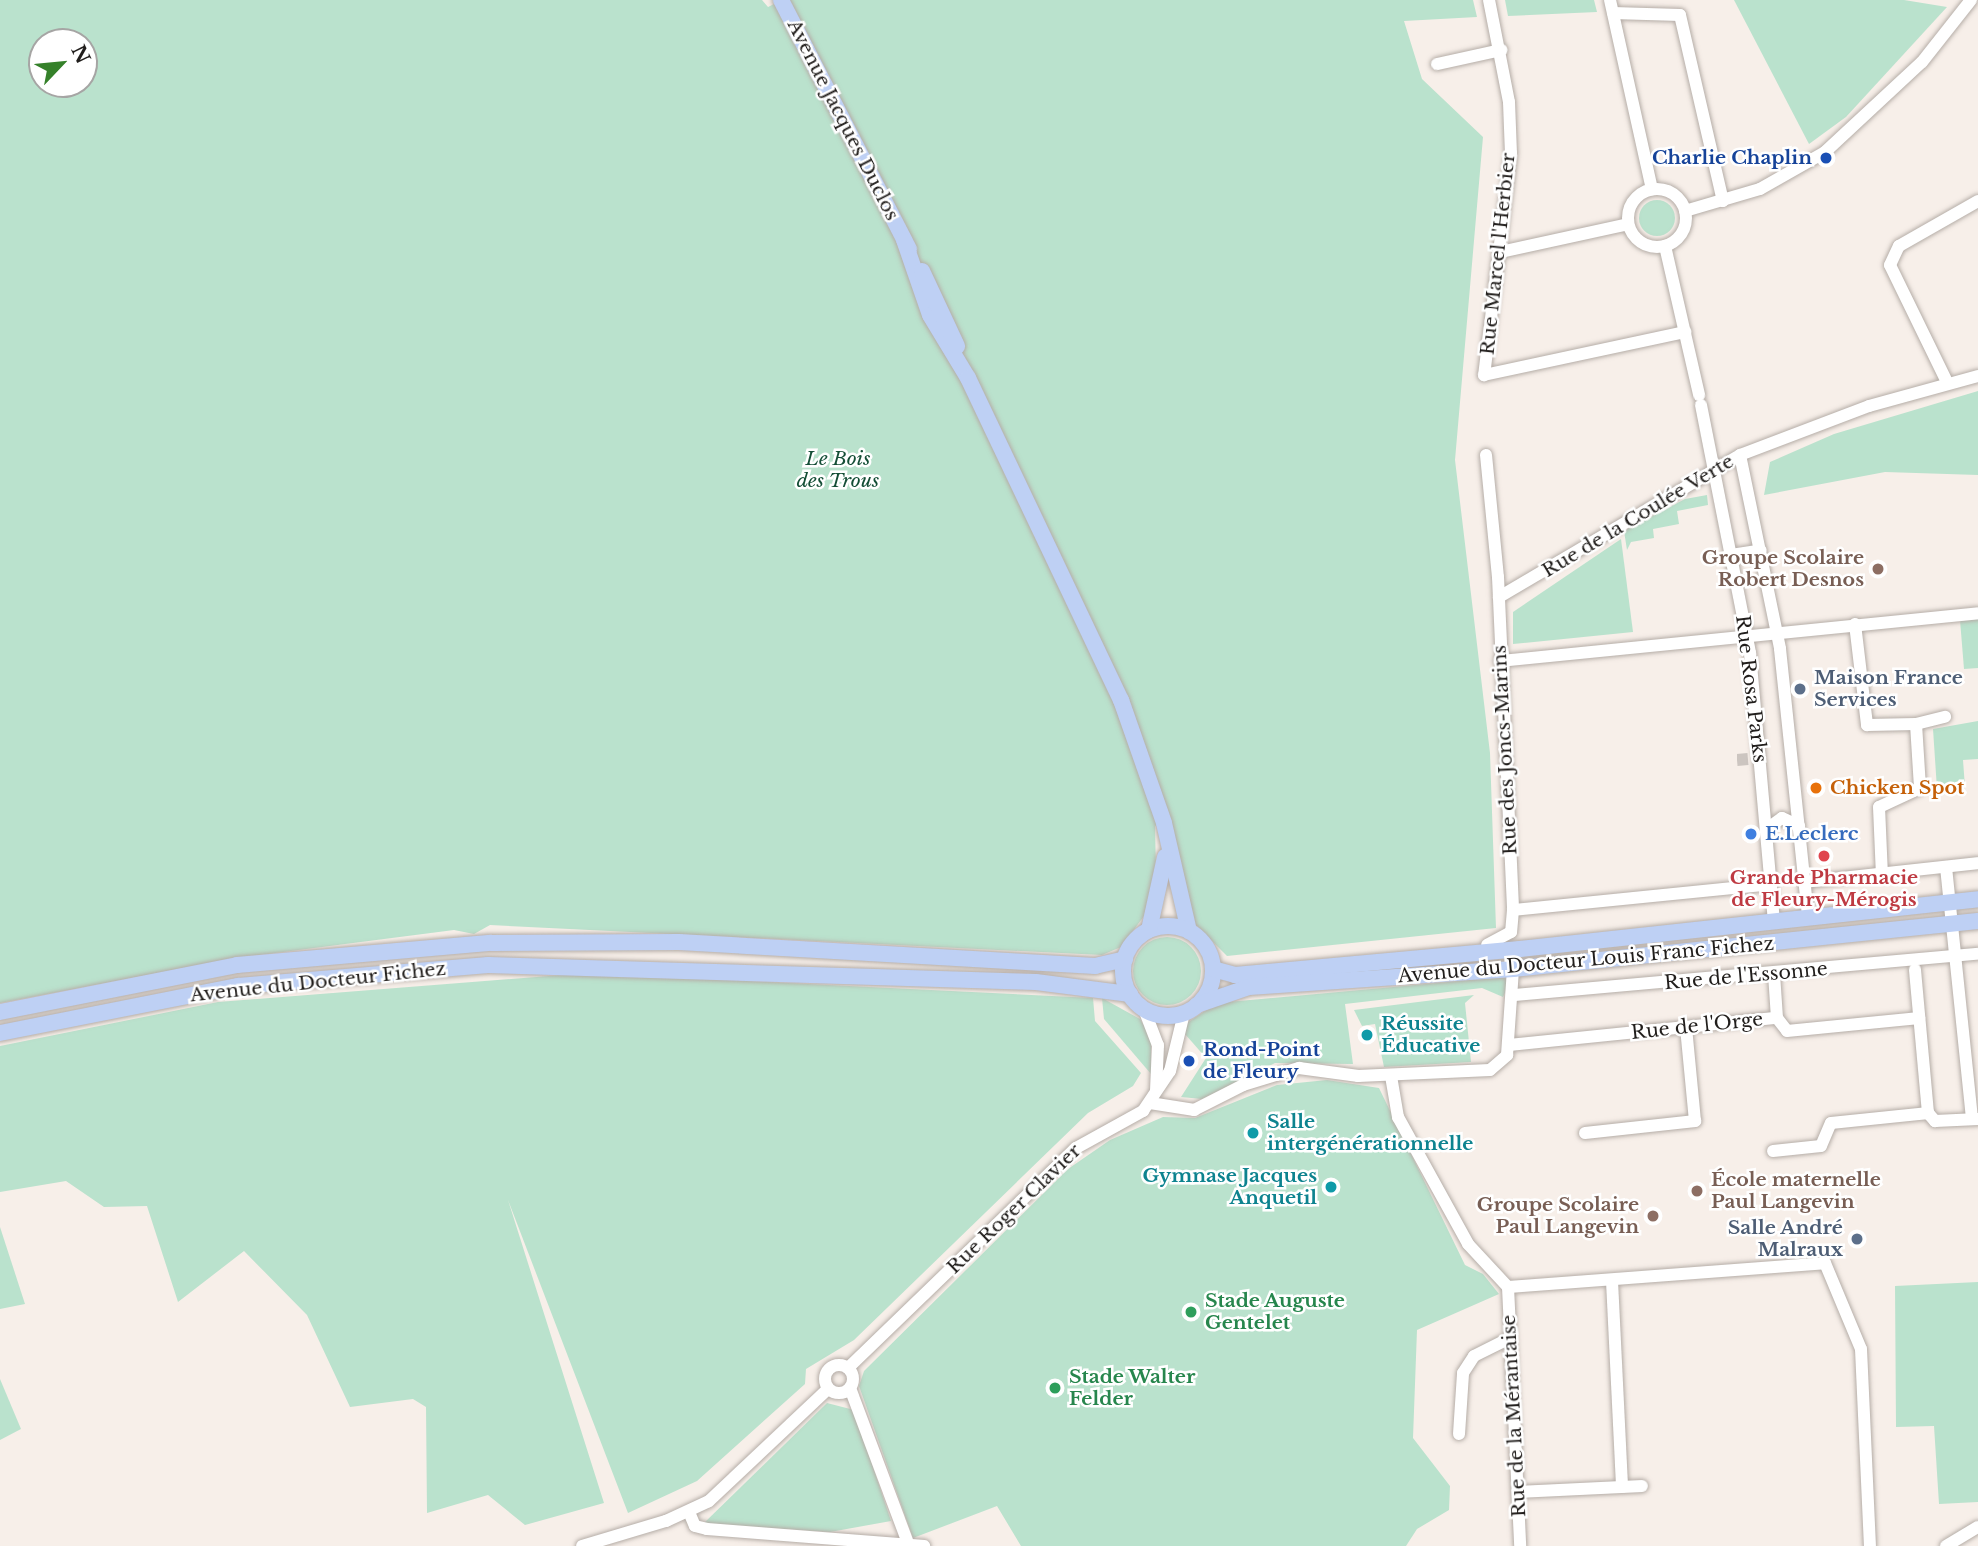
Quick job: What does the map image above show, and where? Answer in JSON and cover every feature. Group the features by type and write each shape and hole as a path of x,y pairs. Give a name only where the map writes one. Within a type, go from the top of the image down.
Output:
{"main road":[{"name":"Avenue Jacques Duclos","path":"781,0 904,240 930,315 968,378 1121,700 1164,823"},
{"path":"0,1012 237,965 491,943 679,942 1095,966 1125,959 1149,930 1166,871 1164,823"},
{"path":"1164,823 1189,931"},
{"name":"Avenue du Docteur Louis Franc Fichez","path":"1191,1009 1250,987 1513,969 1647,955 1978,899"},
{"name":"Avenue du Docteur Louis Franc Fichez","path":"1213,970 1235,975 1779,926 1807,928 1978,920"},
{"path":"1647,955 1696,942 1779,926"},
{"path":"1125,959 1130,994 1144,1009 1191,1009 1213,970 1202,941 1189,931 1149,930"},
{"name":"Avenue du Docteur Fichez","path":"0,1033 238,986 513,964 1036,982 1130,994"}],"street":[{"name":"Rue Marcel l'Herbier","path":"1489,0 1501,50 1511,153 1485,376 1685,332"},
{"path":"1685,211 1723,201 1784,178 1841,141 1922,62 1971,0"},
{"path":"1652,189 1612,6 1680,15 1723,201"},
{"path":"1437,64 1501,50"},
{"path":"1652,189 1676,196 1685,211 1680,236 1665,246 1638,240 1628,224 1636,198 1652,189"},
{"path":"1947,383 1890,265 1899,246 1978,201"},
{"path":"1500,253 1628,224"},
{"name":"Rue Rosa Parks","path":"1665,246 1717,467 1746,636 1772,884 1779,926"},
{"name":"Rue de la Coulée Verte","path":"1499,597 1717,467 1740,456 1830,419 1978,376"},
{"name":"Rue des Joncs-Marins","path":"1404,959 1501,943 1511,933 1513,910 1499,597 1486,455"},
{"name":"Rue Rosa Parks","path":"1740,456 1778,632 1807,928"},
{"path":"1731,555 1761,550"},
{"path":"1500,661 1978,613"},
{"path":"1855,624 1867,725 1916,724 1945,717"},
{"path":"1882,875 1880,807 1920,788 1916,724"},
{"path":"1768,828 1782,818 1798,826"},
{"path":"1804,882 1978,863"},
{"path":"1915,970 1928,1113 1935,1121 1975,1118 1950,923 1946,867"},
{"path":"1513,910 1772,884"},
{"name":"Rue de l'Essonne","path":"1515,995 1978,954"},
{"path":"1144,1009 1158,1045 1158,1073 1152,1100 1194,1110 1253,1081 1299,1068 1391,1076 1472,1073 1500,1064 1509,1045 1508,1003 1515,995 1513,969"},
{"path":"1774,974 1777,1018"},
{"name":"Rue Roger Clavier","path":"828,1389 829,1368 848,1368 1076,1148 1152,1100 1170,1071 1191,1009"},
{"name":"Rue de l'Orge","path":"1509,1045 1777,1018 1787,1031 1919,1018"},
{"path":"1585,1133 1695,1121 1686,1027"},
{"path":"1391,1076 1391,1100 1461,1233 1508,1287 1825,1263 1861,1349 1870,1546"},
{"path":"1773,1151 1821,1146 1831,1124 1928,1113"},
{"path":"1612,1281 1622,1487"},
{"name":"Rue de la Mérantaise","path":"1508,1287 1518,1546"},
{"path":"1459,1434 1463,1373 1474,1356 1510,1338"},
{"path":"848,1368 850,1388 909,1545"},
{"path":"582,1546 689,1512 729,1484 828,1389 850,1388"},
{"path":"1518,1492 1642,1486"},
{"path":"689,1512 695,1526 707,1529 924,1546"},
{"path":"1946,1546 1978,1527"}],"green space":[{"name":"Le Bois des Trous","path":"0,0 762,0 768,7 782,0 1473,0 1477,17 1404,21 1422,79 1483,137 1455,460 1490,753 1496,928 1227,956 1195,924 1164,823 1155,826 1156,871 1144,916 1121,947 1102,955 490,925 474,934 454,930 237,958 0,1003"},
{"path":"1505,0 1594,0 1597,12 1508,16"},
{"path":"1734,0 1904,0 1947,7 1846,117 1809,144"},
{"path":"1657,200 1670,205 1675,218 1670,231 1657,236 1644,231 1639,218 1644,205"},
{"path":"1978,391 1978,475 1885,472 1764,495 1770,462 1834,434"},
{"path":"1707,495 1708,505 1677,511 1679,524 1653,529 1654,538 1631,542 1627,550 1624,531 1685,499"},
{"path":"1621,539 1633,632 1513,644 1513,612"},
{"path":"1978,618 1978,668 1964,669 1960,620"},
{"path":"1978,721 1978,759 1963,760 1965,787 1937,789 1933,729"},
{"path":"1160,937 1174,937 1186,942 1196,952 1201,971 1196,990 1186,1000 1174,1005 1160,1005 1148,1000 1138,990 1133,978 1133,964 1138,952 1148,942"},
{"path":"586,973 1093,998 1095,1021 1141,1073 1133,1086 1088,1113 854,1340 806,1369 805,1384 697,1481 628,1513 508,1200 604,1503 525,1525 488,1495 427,1513 426,1407 413,1399 350,1407 307,1315 244,1251 178,1302 147,1206 104,1207 66,1181 0,1192 0,1046 218,1002"},
{"path":"1503,977 1510,982 1503,997 1482,988 1345,1004 1353,1064 1275,1063 1202,1099 1181,1097 1206,1058 1185,1034 1187,1023 1217,1003"},
{"path":"1474,995 1465,1003 1471,1062 1384,1067 1375,1024 1362,1026 1354,1010"},
{"path":"1102,998 1140,1019 1151,1038 1151,1074 1104,1019"},
{"name":"Stade Auguste Gentelet","path":"1327,1080 1379,1088 1465,1265 1483,1274 1499,1294 1417,1330 1413,1438 1450,1486 1449,1510 1417,1529 1406,1546 1021,1546 997,1506 913,1538 859,1386 864,1371 1068,1169 1110,1140 1163,1117 1195,1118 1277,1085"},
{"path":"0,1227 25,1304 0,1309"},
{"path":"1978,1282 1978,1502 1939,1504 1934,1426 1896,1427 1895,1286"},
{"path":"0,1379 21,1429 0,1440"},
{"path":"827,1403 854,1410 891,1521 830,1532 703,1524"}],"tunnel":[{"path":"1737,760 1748,759"}],"place":[{"name":"Charlie Chaplin","path":"1826,158"},
{"name":"Groupe Scolaire Robert Desnos","path":"1878,569"},
{"name":"Maison France Services","path":"1800,689"},
{"name":"Chicken Spot","path":"1816,788"},
{"name":"E.Leclerc","path":"1751,834"},
{"name":"Grande Pharmacie de Fleury-Mérogis","path":"1824,856"},
{"name":"Réussite Éducative","path":"1367,1035"},
{"name":"Rond-Point de Fleury","path":"1189,1061"},
{"name":"Salle intergénérationnelle","path":"1253,1133"},
{"name":"Gymnase Jacques Anquetil","path":"1331,1187"},
{"name":"École maternelle Paul Langevin","path":"1697,1191"},
{"name":"Groupe Scolaire Paul Langevin","path":"1653,1216"},
{"name":"Salle André Malraux","path":"1857,1239"},
{"name":"Stade Auguste Gentelet","path":"1191,1312"},
{"name":"Stade Walter Felder","path":"1055,1388"}]}
